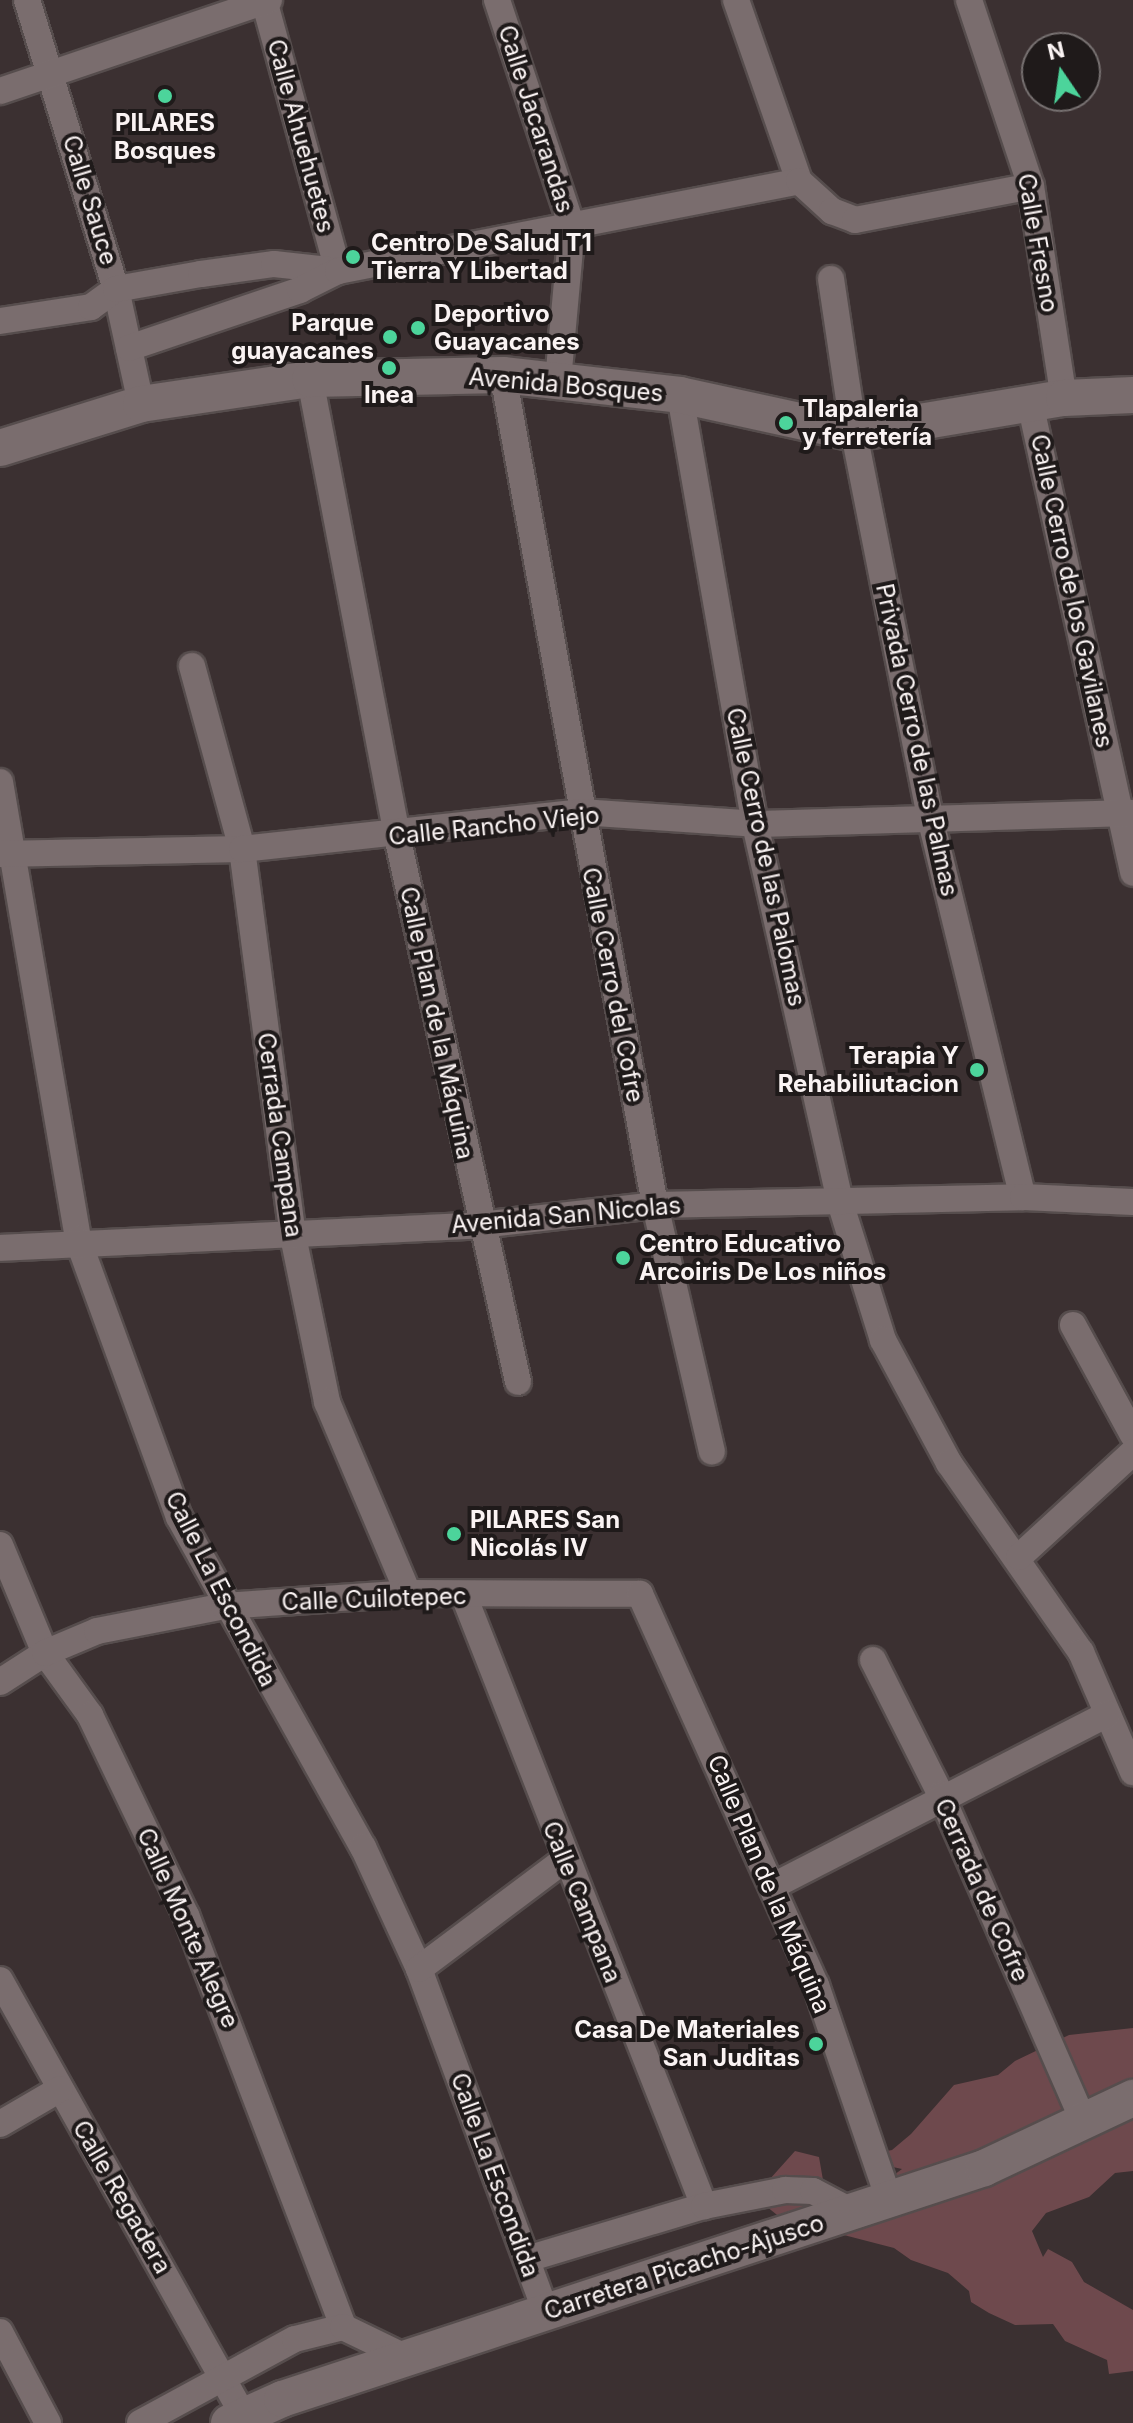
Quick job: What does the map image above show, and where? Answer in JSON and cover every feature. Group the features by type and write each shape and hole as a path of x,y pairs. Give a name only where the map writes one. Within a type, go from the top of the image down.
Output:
{"street":[{"name":"Calle Sauce","path":"27,0 52,73 116,289 141,404"},
{"path":"0,91 266,0"},
{"name":"Calle Ahuehuetes","path":"266,0 338,271"},
{"name":"Calle Jacarandas","path":"497,0 572,227 558,382"},
{"path":"736,0 799,181 832,211 855,220 1031,186"},
{"name":"Calle Fresno","path":"969,0 1031,186 1047,400"},
{"path":"129,348 300,290 338,271 799,181"},
{"path":"0,321 91,307 116,289 274,264 338,271"},
{"name":"Privada Cerro de las Palmas","path":"831,279 854,433 931,821 1023,1197"},
{"name":"Avenida Bosques","path":"0,448 141,404 310,379 503,375 680,395 854,433 1047,400 1133,395"},
{"name":"Calle Cerro del Cofre","path":"503,375 655,1205 712,1451"},
{"name":"Calle Plan de la Máquina","path":"310,379 397,836 480,1225 518,1382"},
{"name":"Calle Cerro de las Palomas","path":"680,395 755,824 840,1202 883,1340 949,1463 1019,1557 1081,1652 1133,1772"},
{"name":"Calle Cerro de los Gavilanes","path":"1047,400 1127,813 1133,873"},
{"name":"Cerrada Campana","path":"192,666 242,849 292,1231 327,1402 408,1593"},
{"name":"Calle La Escondida","path":"0,782 7,852 78,1240 179,1517 224,1606 363,1847 419,1969 546,2312"},
{"name":"Calle Rancho Viejo","path":"7,852 242,849 397,836 581,812 755,824 1127,813"},
{"name":"Avenida San Nicolas","path":"0,1248 78,1240 480,1225 655,1205 1023,1197 1133,1202"},
{"path":"1073,1325 1133,1435"},
{"path":"1019,1557 1133,1452"},
{"name":"Calle Monte Alegre","path":"0,1545 45,1653 90,1715 186,1915 343,2327"},
{"name":"Calle Plan de la Máquina","path":"619,1591 640,1594 651,1615 773,1886 816,1985 889,2200"},
{"name":"Calle Cuilotepec","path":"0,1682 45,1653 97,1631 224,1606 408,1593 464,1596 619,1591"},
{"name":"Calle Campana","path":"464,1596 564,1860 704,2206"},
{"name":"Cerrada de Cofre","path":"873,1660 941,1795 1084,2123"},
{"path":"773,1886 941,1795 1107,1714"},
{"path":"419,1969 564,1860"},
{"name":"Calle Regadera","path":"0,1980 223,2373 236,2419"},
{"path":"0,2124 60,2089"},
{"name":"Carretera Picacho-Ajusco","path":"236,2419 407,2358 984,2168 1133,2098"},
{"path":"527,2259 704,2206 785,2190 813,2191 853,2212"},
{"path":"140,2423 223,2373 295,2339 343,2327 407,2358"},
{"path":"0,2332 48,2423"}],"shaded area":[{"path":"1133,2028 1133,2171 1115,2173 1089,2197 1046,2213 1032,2231 1043,2257 1048,2249 1072,2262 1084,2282 1133,2310 1133,2371 1109,2374 1107,2360 1065,2341 1053,2324 1015,2325 989,2313 971,2302 969,2291 948,2273 911,2260 894,2248 782,2219 761,2202 769,2180 795,2151 819,2157 827,2203 856,2203 902,2169 879,2164 877,2153 892,2150 911,2134 954,2085 998,2075 1015,2061 1069,2035"}],"place":[{"name":"PILARES Bosques","path":"165,96"},
{"name":"Centro De Salud T1 Tierra Y Libertad","path":"353,257"},
{"name":"Deportivo Guayacanes","path":"418,328"},
{"name":"Parque guayacanes","path":"390,337"},
{"name":"Inea","path":"389,368"},
{"name":"Tlapaleria y ferretería","path":"786,423"},
{"name":"Terapia Y Rehabiliutacion","path":"977,1070"},
{"name":"Centro Educativo Arcoiris De Los niños","path":"623,1258"},
{"name":"PILARES San Nicolás IV","path":"454,1534"},
{"name":"Casa De Materiales San Juditas","path":"816,2044"}]}
